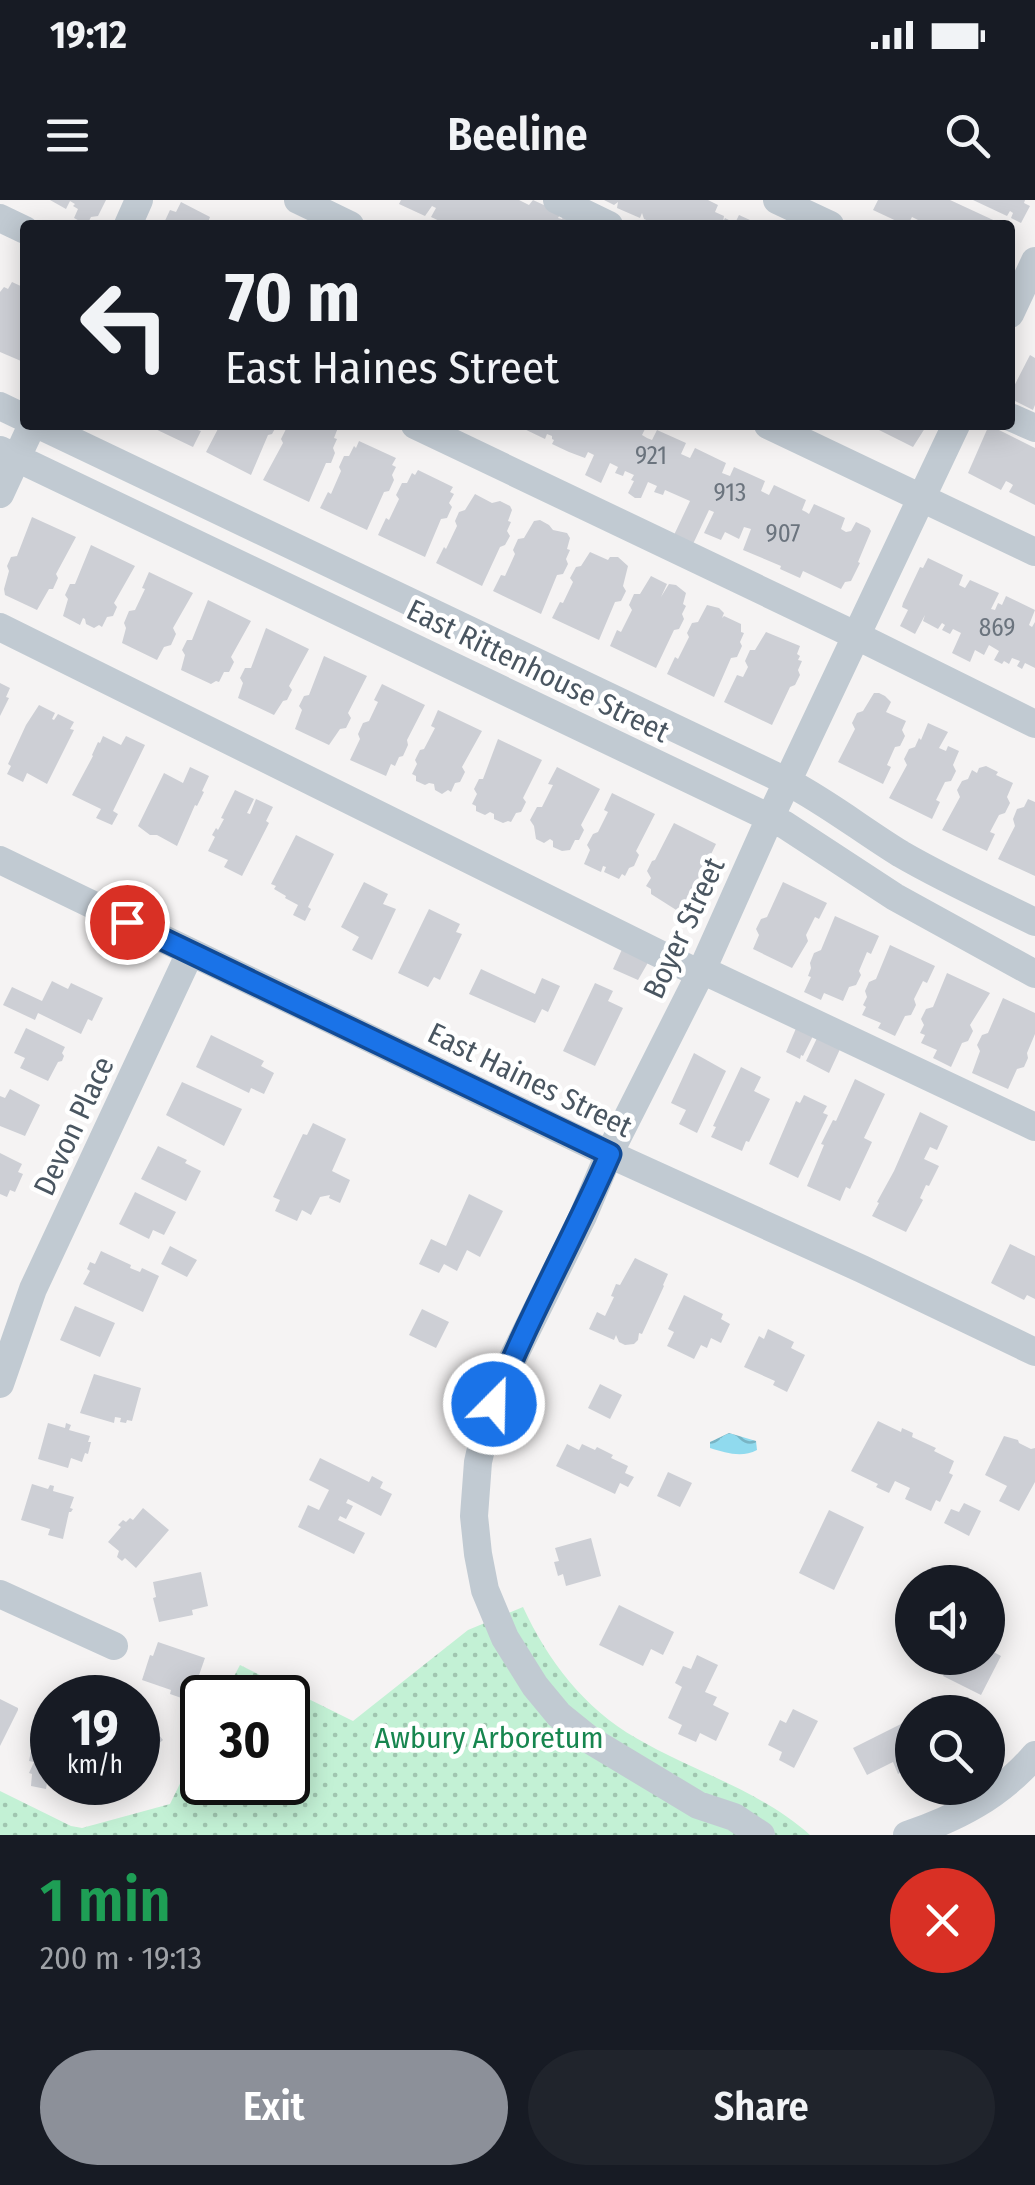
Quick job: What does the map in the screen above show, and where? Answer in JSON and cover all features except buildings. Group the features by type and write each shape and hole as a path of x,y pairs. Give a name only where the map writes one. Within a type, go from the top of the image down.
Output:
{"street":[{"path":"298,200 340,220"},
{"path":"557,200 599,220"},
{"path":"777,200 819,220"},
{"path":"1015,302 1035,261"},
{"path":"0,494 8,454 31,430"},
{"name":"East Rittenhouse Street","path":"47,430 788,782 823,800 936,874 1035,922"},
{"path":"425,430 1035,724"},
{"path":"778,430 1035,552"},
{"name":"Boyer Street","path":"761,1835 734,1817 698,1805 621,1760 573,1728 544,1698 505,1638 486,1590 474,1516 478,1462 509,1366 701,972 954,430"},
{"name":"East Rittenhouse Street","path":"8,454 770,818 894,897 1027,971"},
{"path":"0,627 701,972 1035,1128"},
{"name":"East Haines Street","path":"0,860 610,1154 1035,1352"},
{"path":"1027,971 1035,936"},
{"name":"Devon Place","path":"0,1384 34,1289 190,954"},
{"path":"0,1594 114,1646"},
{"path":"907,1835 976,1806 1035,1755"}],"green space":[{"name":"Awbury Arboretum","path":"523,1607 569,1682 617,1726 748,1793 810,1835 0,1835 0,1791 82,1828 170,1804 180,1784 180,1805 310,1805 310,1700 353,1721 468,1630"},
{"name":"Awbury Arboretum","path":"240,1665 260,1675 235,1675"}],"water":[{"path":"729,1433 756,1441 757,1450 740,1454 710,1448 710,1442"}],"route":[{"path":"127,922 610,1154 494,1404"}]}
